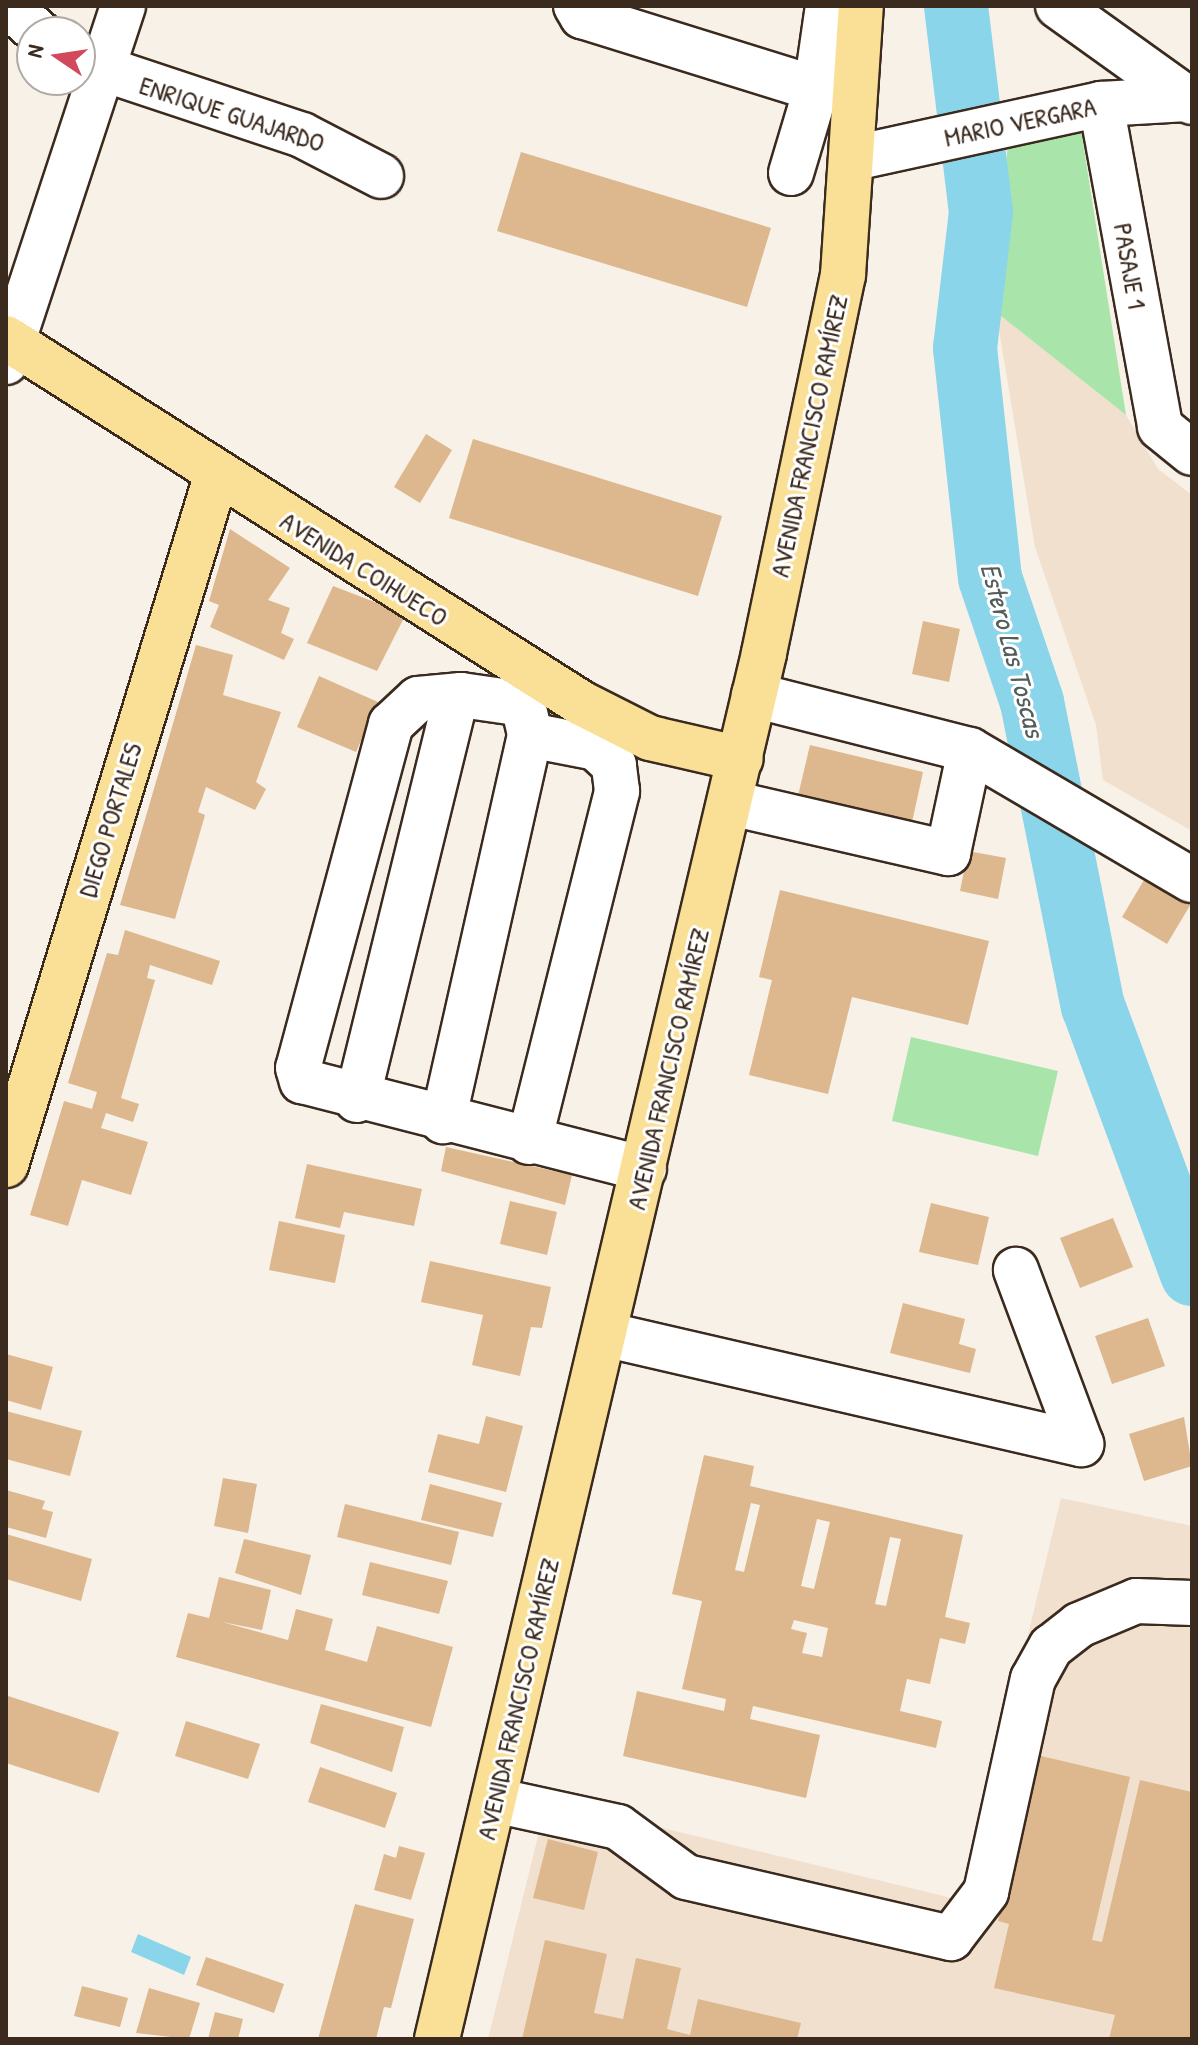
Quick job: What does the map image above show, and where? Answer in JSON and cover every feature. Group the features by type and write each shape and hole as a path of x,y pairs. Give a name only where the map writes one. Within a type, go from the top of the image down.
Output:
{"main road":[{"name":"AVENIDA FRANCISCO RAMÍREZ","path":"437,2039 731,803 843,275 854,158 836,90 861,6"},
{"name":"AVENIDA COIHUECO","path":"9,348 616,723 685,749 741,759"},
{"name":"DIEGO PORTALES","path":"6,1165 216,477"}],"street":[{"path":"96,57 123,6"},
{"path":"576,6 582,16 836,90"},
{"path":"791,173 836,90 828,6"},
{"name":"MARIO VERGARA","path":"1058,6 1190,101"},
{"name":"ENRIQUE GUAJARDO","path":"96,68 302,135 381,176"},
{"path":"9,348 82,96"},
{"name":"MARIO VERGARA","path":"854,158 1101,104 1190,101"},
{"name":"PASAJE 1","path":"1101,104 1176,440"},
{"path":"357,1100 461,695"},
{"path":"443,1121 530,735 523,704 461,695 418,699 391,724 336,916 298,1068 313,1089 357,1100 443,1121 529,1142 644,1169"},
{"path":"754,695 970,750 1024,776 1192,880"},
{"path":"529,1142 617,791 614,765 596,748 530,735"},
{"path":"731,803 948,853 970,750"},
{"path":"604,1334 1081,1444 1016,1270"},
{"path":"494,1800 618,1827 686,1877 951,1938 986,1892 1033,1679 1051,1647 1079,1625 1136,1601 1192,1603"}],"shaded area":[{"path":"996,312 1126,415 1158,469 1192,495 1192,831 1103,780 1096,725 1035,547"},
{"path":"1061,1498 1192,1526 1192,2039 488,2039 547,1800 964,1901"}],"green space":[{"path":"1081,130 1126,415 996,312 1008,140"},
{"path":"911,1037 1058,1071 1038,1156 892,1121"}],"water":[{"path":"138,1934 191,1957 184,1975 131,1952"}],"building":[{"path":"521,152 771,228 747,307 497,231"},
{"path":"426,434 452,450 420,503 394,487"},
{"path":"473,439 722,516 698,596 449,518"},
{"path":"230,529 290,568 268,600 290,608 281,633 294,639 284,660 210,627 219,605 209,601"},
{"path":"333,586 406,614 377,671 307,643"},
{"path":"923,621 960,629 949,682 912,674"},
{"path":"196,645 233,655 223,695 281,712 256,782 266,789 255,810 206,787 198,812 205,815 175,919 120,905"},
{"path":"319,676 378,702 356,752 297,727"},
{"path":"810,745 923,772 911,827 797,800"},
{"path":"968,851 1006,858 998,899 960,891"},
{"path":"1147,875 1192,902 1167,944 1122,917"},
{"path":"780,890 989,941 968,1025 852,997 828,1094 749,1075 772,980 759,977"},
{"path":"125,930 220,961 212,985 150,965 147,978 155,980 121,1098 139,1104 133,1122 106,1113 101,1128 148,1142 131,1195 82,1180 68,1226 30,1215 64,1101 92,1109 97,1092 68,1083 107,953 118,955"},
{"path":"446,1147 572,1175 565,1205 441,1171"},
{"path":"307,1164 422,1189 414,1226 344,1212 340,1228 295,1218"},
{"path":"510,1201 557,1212 547,1255 500,1244"},
{"path":"931,1203 989,1217 978,1265 919,1252"},
{"path":"1113,1218 1133,1267 1080,1288 1060,1238"},
{"path":"279,1221 345,1235 335,1283 269,1270"},
{"path":"430,1261 551,1287 542,1328 531,1327 520,1376 472,1365 483,1315 421,1302"},
{"path":"903,1303 965,1319 959,1344 976,1349 970,1373 890,1353"},
{"path":"1148,1318 1165,1366 1112,1384 1095,1336"},
{"path":"6,1354 53,1367 41,1410 6,1400"},
{"path":"6,1411 82,1431 70,1476 6,1459"},
{"path":"486,1416 523,1426 506,1492 428,1472 438,1434 479,1444"},
{"path":"1184,1417 1192,1466 1144,1481 1129,1434"},
{"path":"704,1455 754,1466 750,1486 963,1535 945,1617 970,1623 965,1644 940,1638 930,1684 907,1679 900,1711 942,1721 936,1748 753,1706 750,1719 820,1735 806,1798 623,1756 637,1691 724,1711 726,1699 682,1689 702,1601 672,1594","holes":["751,1503 760,1505 744,1572 735,1570","817,1519 830,1522 814,1589 801,1586","890,1537 901,1539 886,1606 875,1604","794,1620 828,1628 822,1657 802,1653 807,1633 791,1629"]},
{"path":"223,1478 257,1484 248,1533 214,1526"},
{"path":"430,1484 502,1503 493,1537 421,1520"},
{"path":"6,1490 45,1501 42,1509 53,1512 46,1538 6,1527"},
{"path":"345,1504 459,1532 451,1565 337,1537"},
{"path":"6,1534 92,1559 81,1601 6,1579"},
{"path":"244,1539 311,1555 301,1595 235,1573"},
{"path":"370,1562 448,1581 439,1614 362,1595"},
{"path":"219,1577 271,1590 262,1630 222,1622 288,1640 296,1609 333,1619 325,1650 367,1662 377,1626 453,1647 431,1727 176,1657 188,1613 209,1618"},
{"path":"8,1696 119,1732 99,1793 6,1763"},
{"path":"321,1704 404,1727 392,1772 310,1743"},
{"path":"186,1721 260,1744 248,1779 175,1756"},
{"path":"1037,1755 1130,1777 1092,1940 1102,1942 1140,1780 1192,1792 1192,2039 1109,2039 1115,2015 994,1988 1009,1924 998,1921"},
{"path":"320,1767 397,1793 385,1828 308,1802"},
{"path":"548,1839 598,1852 584,1910 533,1898"},
{"path":"399,1846 425,1853 411,1900 374,1890 384,1854 396,1858"},
{"path":"355,1904 414,1919 391,2008 384,2007 376,2039 318,2039"},
{"path":"545,1940 607,1954 594,2013 623,2019 636,1958 681,1968 667,2029 690,2035 698,1999 801,2023 797,2039 522,2039"},
{"path":"206,1957 284,1984 274,2013 196,1985"},
{"path":"82,1986 128,1998 120,2027 74,2016"},
{"path":"149,1988 200,2003 189,2039 136,2033"},
{"path":"215,2012 243,2019 238,2039 208,2039"}],"waterway":[{"name":"Estero Las Toscas","path":"956,6 981,212 965,348 990,578 1032,702 1093,1006 1192,1274"}]}
